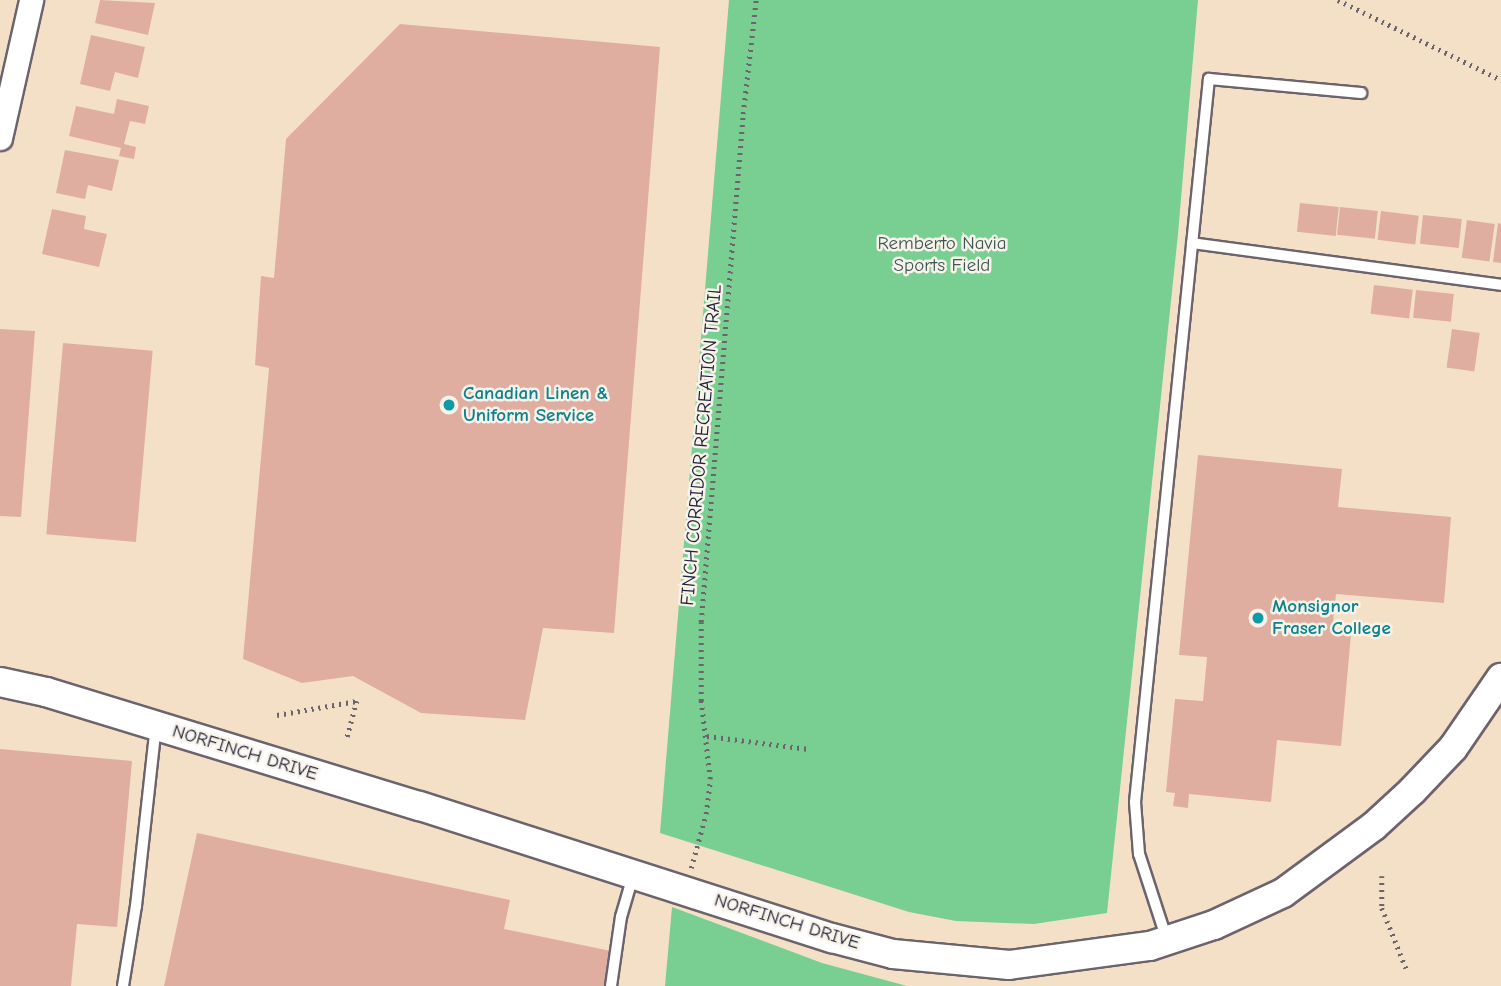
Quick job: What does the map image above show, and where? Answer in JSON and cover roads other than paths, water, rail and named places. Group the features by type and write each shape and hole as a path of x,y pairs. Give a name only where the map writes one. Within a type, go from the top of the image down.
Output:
{"street":[{"path":"0,138 31,0"},
{"name":"NORFINCH DRIVE","path":"0,682 156,726 832,937 906,955 1009,965 1150,946 1214,925 1283,892 1374,827 1453,748 1501,678"}],"lane":[{"path":"1167,940 1139,854 1135,803 1209,79 1361,93"},
{"path":"1192,243 1501,285"},
{"path":"122,986 136,906 156,726"},
{"path":"611,986 621,917 633,875"}],"place":[{"name":"Canadian Linen & Uniform Service","path":"449,405"},
{"name":"Monsignor Fraser College","path":"1258,618"}],"park label":[{"name":"Remberto Navia Sports Field","path":"942,255"}]}
